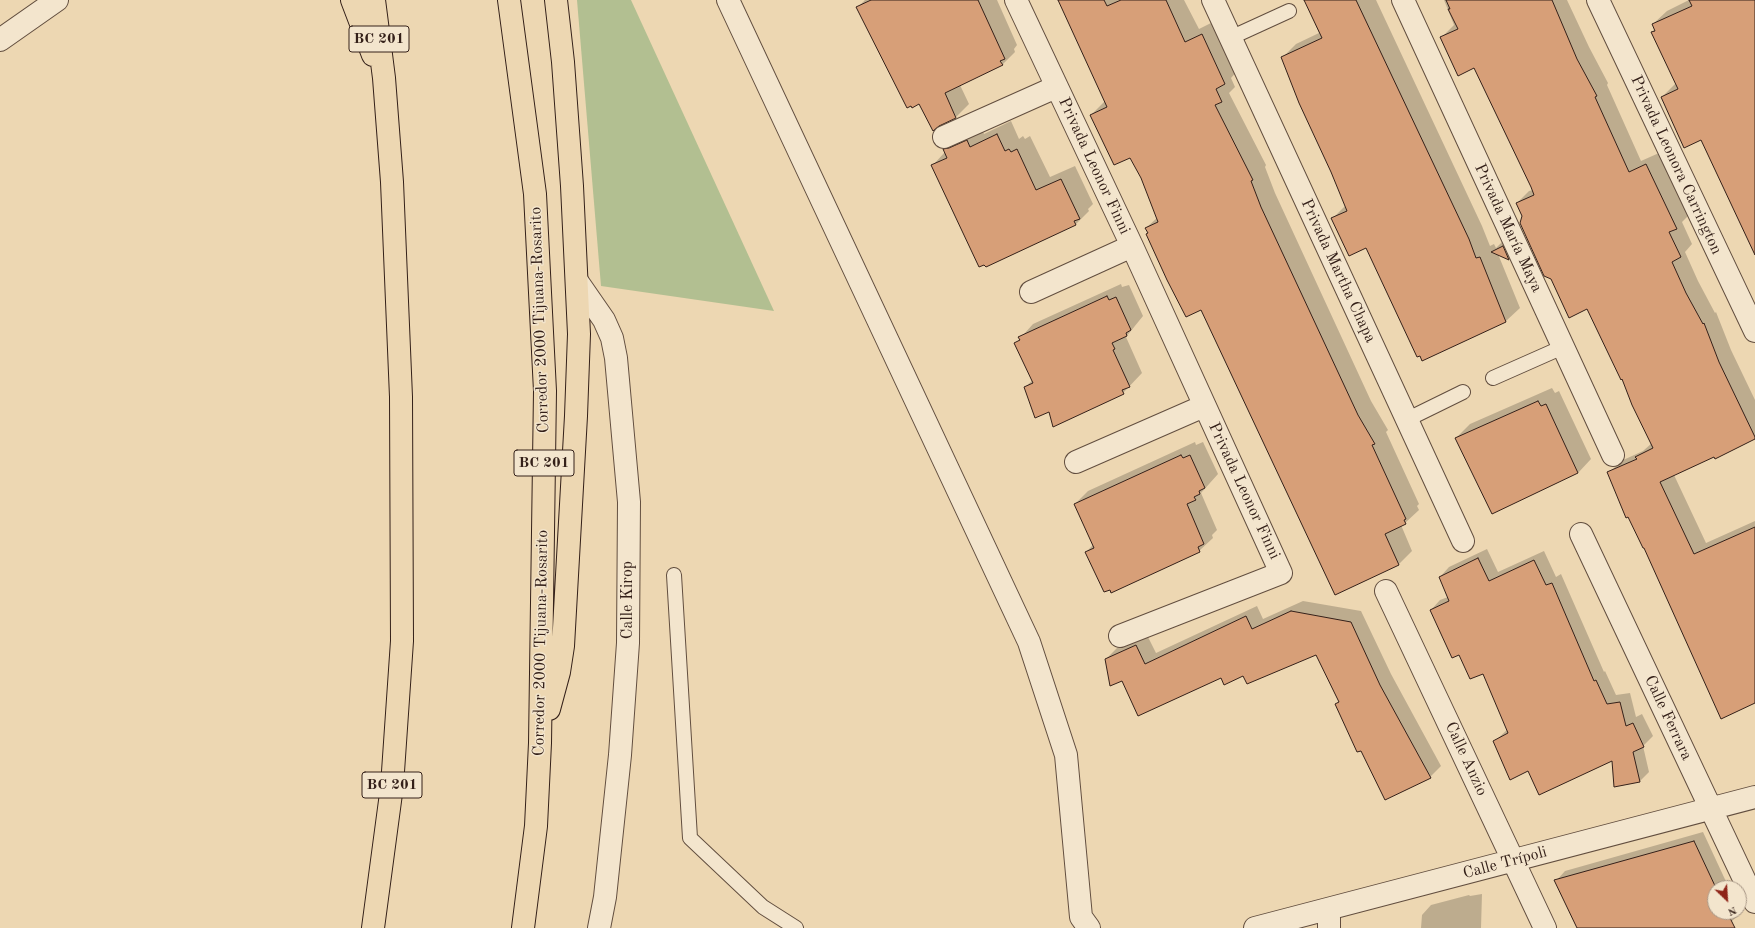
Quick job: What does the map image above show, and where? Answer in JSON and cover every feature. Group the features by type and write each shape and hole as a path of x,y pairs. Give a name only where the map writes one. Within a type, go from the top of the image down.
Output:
{"highway":[{"path":"352,0 384,78"},
{"name":"BC 201","path":"373,928 392,786 402,641 401,397 392,182 384,78 374,0"},
{"name":"Corredor 2000 Tijuana-Rosarito","path":"509,0 535,194 545,391 540,743 536,826 523,928"},
{"path":"540,743 559,672 563,646 576,416 579,334 564,70 556,0"}],"street":[{"path":"0,40 57,0"},
{"path":"728,0 1029,642 1066,755 1082,917 1089,928"},
{"name":"Privada Leonor Finni","path":"1016,0 1132,246 1281,573 1120,636"},
{"name":"Privada Martha Chapa","path":"1213,0 1408,419 1463,541"},
{"name":"Privada María Maya","path":"1403,0 1613,455"},
{"name":"Privada Leonora Carrington","path":"1598,0 1749,304 1755,331"},
{"name":"Privada Leonor Finni","path":"944,137 1056,87"},
{"name":"Privada Leonor Finni","path":"1031,292 1132,246"},
{"name":"Calle Kirop","path":"577,282 604,320 612,338 616,358 629,502 628,643 619,763 605,897 599,928"},
{"name":"Privada Leonor Finni","path":"1076,462 1204,406"},
{"name":"Calle Ferrara","path":"1581,534 1755,902"},
{"name":"Calle Anzio","path":"1386,591 1546,928"},
{"name":"Calle Trípoli","path":"1255,928 1329,918 1514,860 1755,797"}],"lane":[{"path":"1230,38 1289,11"},
{"path":"1493,378 1563,347"},
{"path":"1408,419 1464,392"},
{"path":"674,575 690,838 763,907 796,928"}],"green space":[{"path":"577,0 631,0 774,311 601,286"}],"building":[{"path":"871,0 978,0 1005,59 1000,61 1003,65 945,93 956,118 939,126 933,131 919,104 912,108 911,106 907,108 856,7"},
{"path":"1058,0 1104,0 1107,6 1121,0 1166,0 1185,42 1202,34 1225,84 1216,89 1222,102 1215,105 1253,180 1251,181 1261,207 1358,415 1375,444 1372,445 1406,519 1404,520 1406,524 1385,534 1399,565 1335,595 1201,310 1186,317 1167,280 1146,234 1148,233 1145,228 1158,222 1141,178 1130,158 1114,165 1090,115 1107,107"},
{"path":"1304,0 1356,0 1469,239 1476,258 1480,257 1506,322 1422,361 1420,356 1417,357 1366,248 1349,256 1331,218 1347,211 1331,172 1299,103 1281,57 1322,38"},
{"path":"1446,0 1552,0 1577,59 1597,96 1595,97 1629,172 1646,164 1677,229 1669,232 1681,257 1672,262 1686,293 1703,324 1704,323 1719,362 1755,437 1755,439 1715,459 1714,457 1660,482 1694,554 1755,527 1755,703 1721,719 1644,548 1628,517 1626,518 1607,472 1637,459 1635,457 1653,448 1632,405 1622,379 1621,380 1587,309 1569,318 1551,279 1544,276 1520,223 1522,216 1516,203 1534,195 1531,187 1474,68 1458,76 1440,37 1458,29 1448,9 1450,9"},
{"path":"1689,0 1755,0 1755,255 1701,140 1684,148 1661,97 1678,89 1651,32 1655,31 1652,24 1692,6"},
{"path":"997,134 1005,151 1009,149 1011,152 1017,149 1036,190 1061,179 1080,219 1074,221 1076,225 986,267 984,265 979,267 931,165 947,158 943,149 967,140 970,147"},
{"path":"1503,246 1509,260 1491,252"},
{"path":"1107,296 1109,300 1116,297 1131,330 1126,333 1127,336 1112,343 1115,349 1113,350 1130,387 1122,390 1124,394 1053,427 1049,412 1035,418 1024,387 1033,383 1014,343 1020,340 1018,337"},
{"path":"1538,401 1541,406 1546,404 1578,473 1492,514 1455,438"},
{"path":"1181,455 1183,458 1190,455 1205,488 1199,491 1200,494 1194,497 1196,500 1187,504 1204,544 1198,547 1200,552 1111,593 1110,590 1104,592 1085,552 1094,548 1074,504"},
{"path":"1478,558 1489,581 1534,560 1546,585 1552,583 1594,681 1596,680 1607,704 1620,702 1626,726 1633,723 1644,747 1633,752 1640,782 1614,787 1612,761 1539,795 1528,771 1510,780 1493,741 1508,733 1483,674 1470,679 1459,655 1452,658 1430,610 1449,601 1439,577"},
{"path":"1291,611 1351,622 1380,685 1431,778 1385,800 1361,751 1357,752 1335,704 1339,702 1316,655 1247,684 1243,676 1224,685 1221,678 1138,716 1122,681 1110,686 1105,659 1136,645 1145,664 1246,616 1252,629"},
{"path":"1694,841 1712,880 1707,880 1707,920 1731,920 1735,928 1577,928 1554,880"}]}
